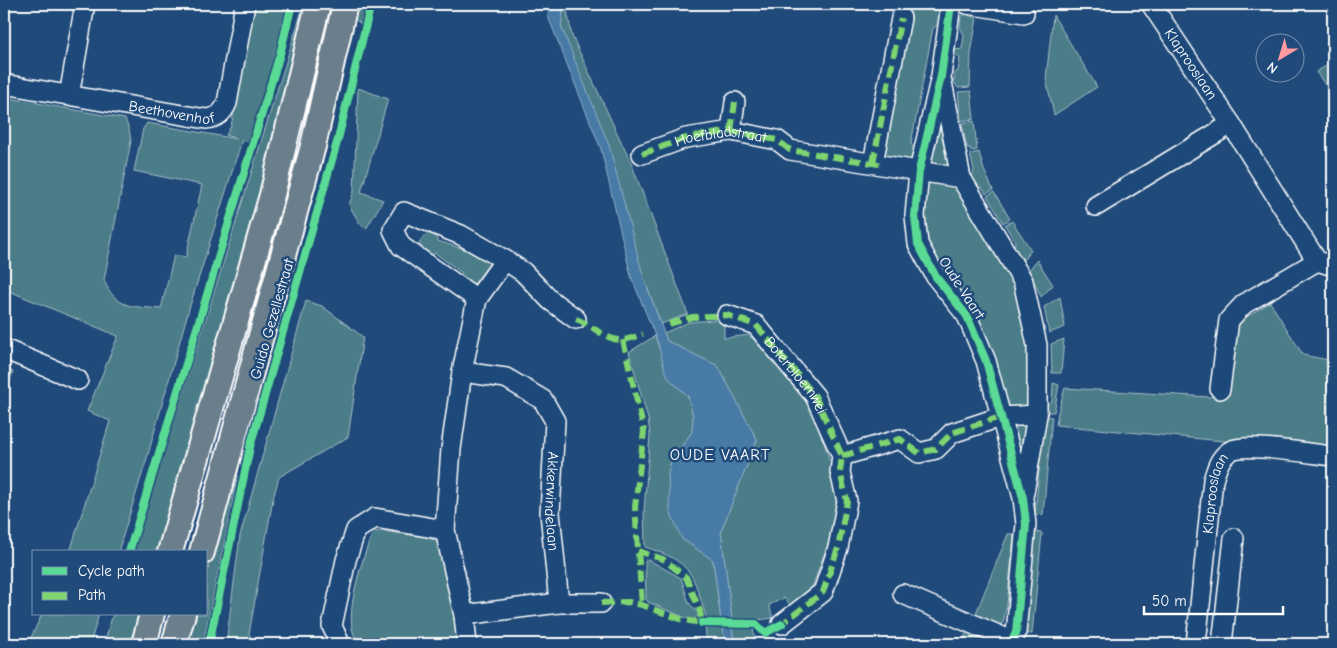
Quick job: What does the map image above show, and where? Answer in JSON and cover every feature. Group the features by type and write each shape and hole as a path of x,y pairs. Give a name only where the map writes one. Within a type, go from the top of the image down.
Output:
{"main road":[{"path":"171,550 272,195 318,4"},
{"name":"Guido Gezellestraat","path":"203,550 313,146 345,4"},
{"path":"144,644 151,616"},
{"path":"174,644 182,616"}],"street":[{"path":"70,96 85,4"},
{"name":"Beethovenhof","path":"4,84 206,120 213,118 224,110 227,103 245,4"},
{"name":"Oude Vaart","path":"903,594 1011,642 1016,633 1026,524 1023,498 986,361 966,316 936,277 918,244 915,216 919,171 941,76 951,4"},
{"path":"967,4 1024,13"},
{"name":"Klaprooslaan","path":"1151,4 1325,264 1244,304 1229,320 1220,389"},
{"path":"873,163 901,18"},
{"name":"Oude Vaart","path":"941,76 961,178 1023,281 1037,345 1037,414 1023,498"},
{"path":"731,130 736,102"},
{"path":"1096,206 1231,124"},
{"name":"Hoefbladstraat","path":"642,154 686,138 731,130 777,140 790,150 919,171"},
{"path":"919,171 961,178"},
{"path":"477,299 401,246 393,230 404,212 461,235 505,260 523,272 550,300 576,319"},
{"path":"467,644 464,615 445,530 451,449 462,372 477,299 505,260"},
{"name":"Boterbloemwei","path":"727,315 756,325 815,396 842,456 840,472 847,501 838,548 823,592 782,624"},
{"path":"4,349 78,380"},
{"name":"Akkerwindelaan","path":"462,372 506,378 543,400 555,421 550,512 559,603"},
{"path":"842,456 900,439 920,453 936,449 952,433 1000,417 1037,414"},
{"name":"Klaprooslaan","path":"1196,644 1213,480 1219,461 1231,450 1247,447 1333,456"},
{"path":"340,644 332,626 346,560 356,530 375,518 445,530"},
{"name":"Klaprooslaan","path":"1222,644 1234,538"},
{"path":"464,615 559,603 602,603"}],"green space":[{"path":"255,4 287,4 268,80 249,142 242,140 188,312 147,458 119,550 71,550 110,421 87,411 118,336 4,289 4,97 125,119 131,141 104,280 114,297 120,302 134,306 161,309 174,255 186,257 202,185 134,171 143,129 147,123 237,139 226,135 231,126"},
{"path":"304,4 306,4 285,103 279,117 226,315 160,550 134,550"},
{"path":"359,4 366,4 361,24 355,19"},
{"path":"564,4 569,4 567,11 572,36 632,165 688,314 661,324 643,276 561,26"},
{"path":"910,6 937,10 941,15 941,23 933,28 911,144 918,153 912,160 903,162 882,158"},
{"path":"965,14 977,18 971,53 970,87 958,88 954,82 954,73 958,71 960,58 954,54 955,50 962,49 964,35 960,28 961,17"},
{"path":"1053,15 1097,87 1054,115 1046,79"},
{"path":"1333,63 1333,96 1316,72"},
{"path":"941,76 961,178 1023,281 1037,345 1023,498 986,361 936,277 915,216"},
{"path":"358,88 388,99 361,192 383,200 366,229 360,224 349,205 354,191"},
{"path":"971,91 974,119 961,121 958,92"},
{"path":"974,121 977,150 971,151 970,148 967,148 962,123"},
{"path":"979,152 984,170 993,190 986,194 982,188 975,187 971,179 974,170 970,154"},
{"path":"994,192 1010,219 1003,223 987,196"},
{"path":"1012,221 1031,250 1024,259 1019,259 1013,250 1015,242 1005,225"},
{"path":"432,232 438,241 491,258 490,263 474,284 471,285 460,279 462,273 435,253 430,257 422,250 420,241"},
{"path":"1037,260 1053,285 1041,297 1029,270"},
{"path":"1060,297 1065,327 1049,333 1044,307"},
{"path":"306,301 322,306 363,337 348,437 279,477 273,499 249,634 255,644 226,644 240,536"},
{"path":"1270,302 1303,355 1333,361 1333,447 1233,442 1056,425 1065,388 1210,397 1219,393 1228,394 1230,369 1238,326 1242,320"},
{"path":"724,319 724,338 749,335 809,398 832,467 841,508 810,593 793,608 784,598 769,605 773,618 752,621 732,620 721,531 757,440 718,366 667,341 664,333 689,322"},
{"path":"655,336 670,380 688,396 693,416 692,432 671,461 668,474 682,539 713,560 721,620 707,620 700,596 687,569 676,560 645,547 644,510 650,435 648,419 629,352"},
{"path":"1064,339 1061,373 1052,373 1051,344"},
{"path":"4,368 13,372 4,395"},
{"path":"1053,383 1059,385 1054,412 1044,412 1045,407 1052,401"},
{"path":"1044,416 1052,417 1043,515 1035,514"},
{"path":"243,444 203,644 187,644 194,616 208,616 208,569"},
{"path":"381,531 426,537 437,541 455,622 457,644 361,644 354,636 351,623 354,591 372,534"},
{"path":"1033,532 1042,533 1032,634 1022,633"},
{"path":"1008,534 1014,534 1007,605 1003,623 994,627 974,618"},
{"path":"645,560 649,560 681,578 689,603 699,614 693,621 648,602 646,599"},
{"path":"41,616 98,616 90,644 28,644"},
{"path":"112,616 141,616 133,644 104,644"},
{"path":"705,627 723,628 725,644 707,644"},
{"path":"753,627 755,644 734,644 732,628"},
{"path":"968,629 989,638 990,644 961,644"}],"water":[{"path":"547,4 564,4 561,26 609,145 643,276 667,341 718,366 757,440 721,531 732,620 721,620 713,560 682,539 670,511 668,474 671,461 692,432 693,416 688,396 670,380 665,371 658,343 631,276 601,149 549,19"},
{"path":"723,628 732,628 734,644 725,644"}],"marked path":[{"path":"873,163 901,18"},
{"path":"731,131 735,102"},
{"path":"642,154 686,138 731,131 777,140 790,150 885,165"},
{"path":"669,324 692,317 727,315 756,325 815,396 842,456 840,472 847,501 838,548 823,592 782,624"},
{"path":"576,319 616,340 626,340 643,334"},
{"path":"623,340 644,431 635,507 642,605"},
{"path":"842,456 900,439 919,453 936,449 952,433 1000,417"},
{"path":"601,603 629,602 683,620 702,623 700,611 686,577 663,559 638,551"}],"cycle path":[{"path":"130,550 280,54 292,4"},
{"path":"209,644 250,447 338,139 371,4"},
{"path":"951,4 941,76 919,171 915,216 918,244 936,277 967,316 986,361 1023,498 1026,524 1016,633 1010,644"},
{"path":"702,623 756,624 765,633 782,624"}],"district":[{"name":"OUDE VAART","path":"720,455"}]}
